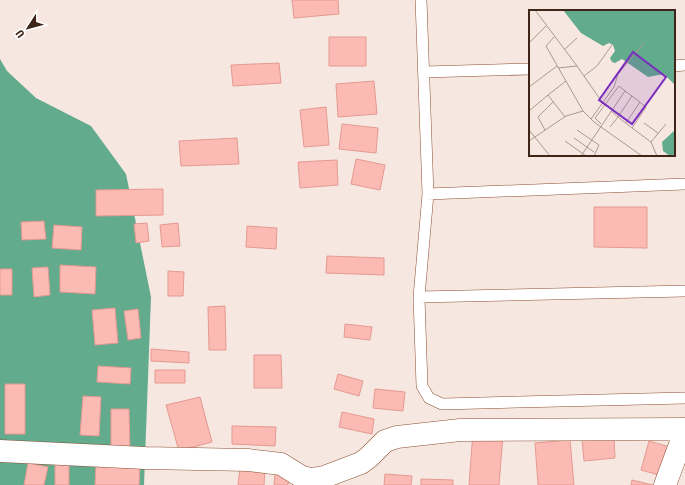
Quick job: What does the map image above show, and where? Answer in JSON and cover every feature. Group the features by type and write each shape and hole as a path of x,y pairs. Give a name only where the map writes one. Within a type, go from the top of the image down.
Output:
{"street":[{"path":"0,451 145,458 248,460 281,464 302,477 311,479 324,477 361,463 385,441 397,437 460,430 685,430 665,485"}],"lane":[{"path":"421,0 428,194 420,297 422,386 429,398 442,404 685,398"},
{"path":"424,72 529,69"},
{"path":"428,194 685,184"},
{"path":"420,297 685,291"}],"shaded area":[{"path":"0,59 7,71 36,98 91,126 126,174 151,297 144,485 0,485"}],"building":[{"path":"292,0 338,0 339,14 294,18"},
{"path":"329,37 366,37 366,66 329,66"},
{"path":"279,63 281,83 233,86 231,65"},
{"path":"374,81 377,114 338,117 336,84"},
{"path":"326,107 329,145 304,147 300,110"},
{"path":"342,124 378,128 376,153 339,149"},
{"path":"237,138 239,164 181,166 179,141"},
{"path":"356,159 385,165 380,190 351,184"},
{"path":"337,160 338,185 300,188 298,162"},
{"path":"163,189 163,215 96,216 96,190"},
{"path":"594,207 647,207 647,248 594,247"},
{"path":"44,221 46,239 22,240 21,222"},
{"path":"147,223 149,241 136,243 134,224"},
{"path":"178,223 180,246 162,247 160,225"},
{"path":"54,225 82,227 81,250 52,248"},
{"path":"247,226 277,228 276,249 246,247"},
{"path":"327,256 384,258 384,275 326,273"},
{"path":"60,265 96,267 95,294 60,292"},
{"path":"48,267 50,295 34,297 32,268"},
{"path":"0,269 12,269 12,295 0,295"},
{"path":"168,271 184,272 183,296 168,296"},
{"path":"225,306 226,350 209,350 208,307"},
{"path":"115,308 118,343 95,345 92,310"},
{"path":"138,309 141,338 128,340 124,311"},
{"path":"345,324 372,327 370,340 344,337"},
{"path":"151,349 189,352 189,363 151,361"},
{"path":"254,355 281,355 282,388 254,388"},
{"path":"98,366 131,368 130,384 97,382"},
{"path":"155,370 185,370 185,383 155,383"},
{"path":"338,374 363,381 359,396 334,389"},
{"path":"5,384 25,384 25,434 5,434"},
{"path":"375,389 405,392 403,411 373,408"},
{"path":"83,396 101,397 99,436 80,435"},
{"path":"200,397 212,442 179,451 166,405"},
{"path":"111,409 129,409 130,450 111,450"},
{"path":"342,412 374,419 372,434 339,427"},
{"path":"232,426 276,427 275,446 232,444"},
{"path":"473,432 503,435 499,485 469,485"},
{"path":"614,437 615,458 584,461 582,439"},
{"path":"570,440 574,485 538,485 535,443"},
{"path":"649,441 670,447 662,476 641,470"},
{"path":"28,463 48,467 44,485 24,485"},
{"path":"55,463 69,463 69,485 55,485"},
{"path":"96,464 140,466 139,485 95,485"},
{"path":"240,467 265,469 264,485 238,485"},
{"path":"275,474 289,475 288,485 274,485"},
{"path":"385,474 412,476 411,485 384,485"},
{"path":"421,479 453,480 453,485 421,485"},
{"path":"632,480 653,485 631,485"}]}
